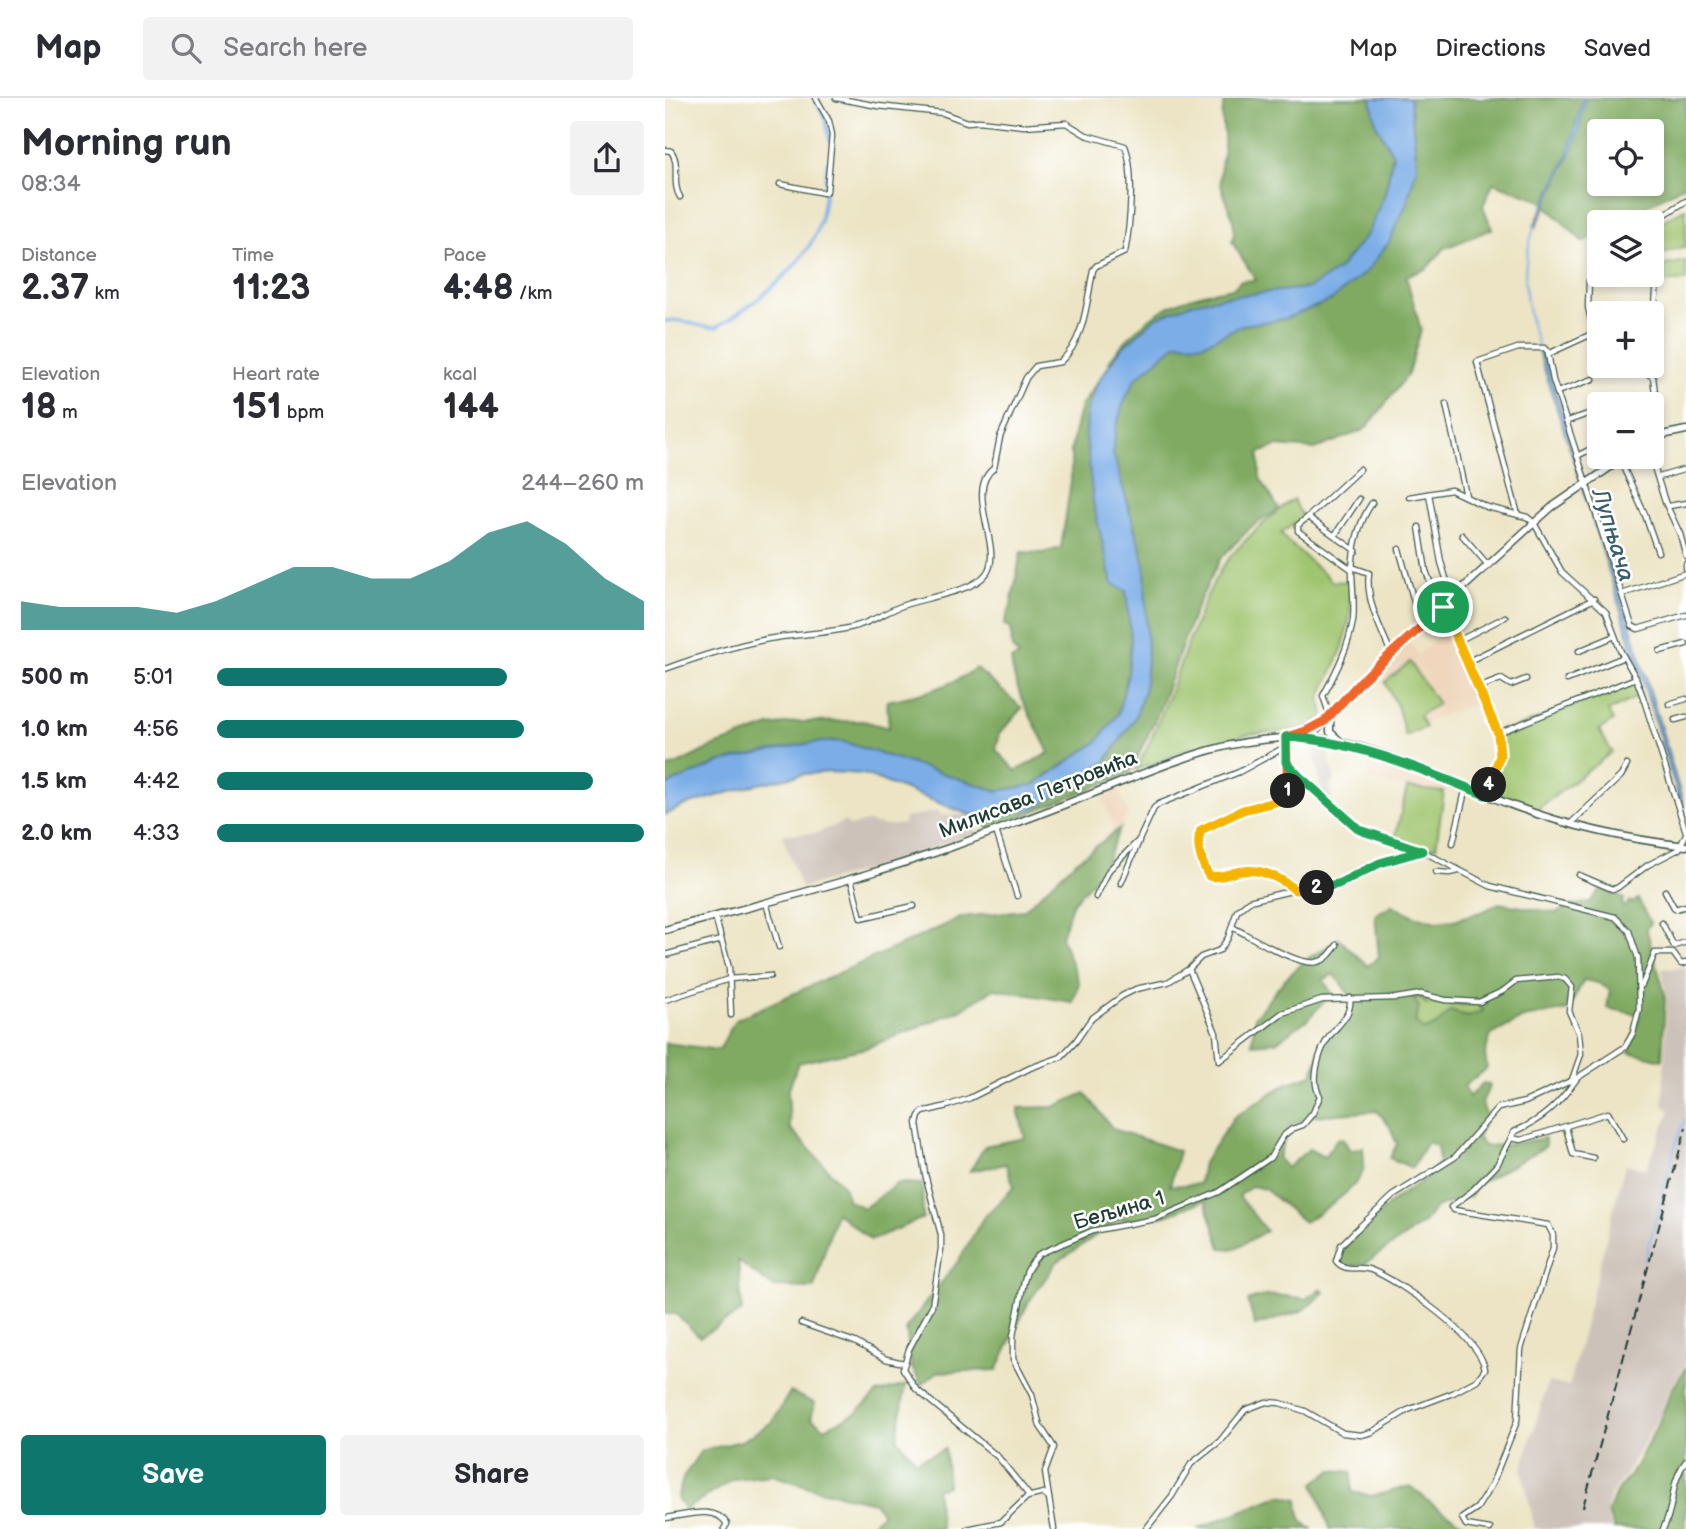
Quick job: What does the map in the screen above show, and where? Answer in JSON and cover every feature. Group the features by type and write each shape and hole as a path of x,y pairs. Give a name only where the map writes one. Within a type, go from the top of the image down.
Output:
{"main road":[{"path":"1664,435 1686,430"},
{"path":"1313,738 1391,653 1534,523 1607,469"},
{"path":"1288,738 1328,719"},
{"path":"1328,719 1330,732 1347,745"},
{"path":"1288,738 1313,738 1384,756 1570,825 1684,846"},
{"name":"Милисава Петровића","path":"665,930 851,879 996,831 1189,755 1237,742 1288,738"}],"street":[{"path":"780,184 824,193 827,191 832,135 829,121 816,98"},
{"path":"665,669 766,640 854,627 905,604 963,588 984,576 990,567 990,554 982,487 985,475 994,468 1000,437 1012,407 1031,370 1041,364 1060,362 1066,355 1081,326 1090,298 1093,270 1125,252 1131,214 1125,146 1086,135 1066,123 1024,126 967,122 943,113 869,105 837,98"},
{"path":"665,150 671,151 675,157 676,191 680,197"},
{"path":"1655,301 1659,257 1656,220 1686,201"},
{"path":"1549,353 1587,337"},
{"path":"1518,515 1478,363 1518,348 1545,348 1549,353"},
{"path":"1549,353 1547,357 1568,421 1584,485 1631,623 1635,629 1686,615"},
{"path":"1557,392 1593,379"},
{"path":"1446,404 1466,496"},
{"path":"1568,421 1587,414"},
{"path":"1577,456 1587,451"},
{"path":"1360,469 1298,525 1298,531 1352,568 1369,573 1368,582 1374,611 1391,653"},
{"path":"1627,469 1658,552"},
{"path":"1656,469 1664,500 1682,538 1686,556"},
{"path":"1659,477 1686,469"},
{"path":"1409,497 1451,490 1487,507 1527,517 1534,523 1563,573 1606,612 1624,657 1636,678 1686,833 1684,846 1648,865 1616,888 1612,889 1579,875"},
{"path":"1429,494 1441,562 1453,598"},
{"path":"1335,535 1359,499"},
{"path":"1328,719 1323,698 1344,652 1352,626 1352,568 1363,517 1372,503"},
{"path":"1668,506 1686,503"},
{"path":"1308,517 1356,551"},
{"path":"1419,527 1426,570 1498,733 1500,756 1485,795"},
{"path":"1462,535 1488,565"},
{"path":"1399,549 1421,627"},
{"path":"1622,594 1686,569"},
{"path":"1467,662 1594,599"},
{"path":"1458,641 1505,617"},
{"path":"1579,650 1615,636"},
{"path":"1660,651 1686,643"},
{"path":"1567,680 1624,657"},
{"path":"1478,688 1501,678 1510,685 1526,679"},
{"path":"1498,733 1636,678"},
{"path":"1669,704 1686,699"},
{"path":"1675,720 1686,717"},
{"path":"1288,738 1285,746 1288,790 1283,800 1259,804 1219,820 1201,830 1198,839 1209,876 1216,878 1239,871 1257,871 1286,883 1295,890"},
{"path":"1121,883 1154,808 1239,772 1285,746"},
{"path":"1146,1529 1172,1496 1191,1464 1220,1441 1232,1422 1245,1410 1266,1402 1280,1403 1305,1411 1343,1433 1357,1436 1372,1432 1416,1407 1453,1393 1483,1374 1484,1362 1474,1347 1441,1316 1405,1288 1370,1270 1343,1267 1336,1261 1339,1248 1393,1196 1455,1157 1498,1108 1525,1102 1575,1079 1628,1044 1635,1027 1640,991 1636,948 1629,931 1619,920 1600,912 1490,886 1422,851 1360,830 1299,777 1286,762"},
{"path":"1570,825 1621,776 1627,765"},
{"path":"1453,843 1466,787"},
{"path":"996,831 1017,896"},
{"path":"1096,897 1109,870 1139,840"},
{"path":"1027,1497 1028,1494 998,1457 916,1389 903,1368 932,1306 941,1235 925,1174 917,1123 919,1116 923,1112 970,1098 1061,1056 1076,1041 1091,1019 1122,996 1136,989 1168,982 1189,969 1201,957 1220,950 1228,938 1235,915 1244,904 1295,890 1334,885 1370,867 1422,851"},
{"path":"1436,872 1460,870"},
{"path":"851,879 860,917 914,906"},
{"path":"1665,891 1675,909 1686,906"},
{"path":"766,903 779,947"},
{"path":"715,916 729,968 730,1015"},
{"path":"1662,923 1674,946 1686,942"},
{"path":"1232,927 1273,949 1308,963 1327,958 1337,945"},
{"path":"665,955 722,940"},
{"path":"1640,991 1655,953 1673,953 1681,964 1686,964"},
{"path":"1189,969 1216,1032 1219,1060 1282,1013 1322,1000 1421,995 1479,1002 1503,991 1516,981 1558,976 1572,987 1569,1011 1579,1034 1580,1060 1575,1079 1550,1111 1530,1126 1514,1132 1497,1165 1472,1191 1451,1207 1454,1210 1548,1225 1553,1235 1553,1248 1521,1349 1517,1421 1492,1484 1476,1508 1462,1518 1466,1525 1490,1529"},
{"path":"665,1000 729,979 770,975"},
{"name":"Бељина 1","path":"1054,1529 1045,1472 1053,1447 1040,1426 1037,1406 1020,1376 1012,1350 1027,1271 1039,1254 1091,1231 1144,1222 1176,1211 1219,1192 1270,1158 1283,1136 1303,1125 1319,1103 1320,1096 1315,1089 1315,1079 1319,1060 1327,1038 1347,1015 1350,998"},
{"path":"1511,1138 1521,1140 1608,1113 1623,1139"},
{"path":"1566,1127 1573,1154 1593,1158"},
{"path":"801,1323 855,1342 886,1359 904,1363"},
{"path":"1663,1529 1671,1508 1675,1478 1686,1461"},
{"path":"967,1529 1001,1522 1027,1497 1044,1493 1049,1498"},
{"path":"665,1518 681,1518 698,1512 708,1513 725,1520 727,1524 724,1529"}],"shaded area":[{"path":"1447,629 1475,690 1475,704 1423,723 1419,715 1426,683 1410,662 1387,680 1381,667 1409,641 1418,655"},
{"path":"1313,745 1327,747 1335,782 1331,782 1331,801 1321,792"},
{"path":"1366,753 1457,787 1461,792 1407,788 1370,780"},
{"path":"1118,787 1129,814 1115,832 1101,792"},
{"path":"938,811 941,815 970,815 977,834 942,844 894,863 801,888 782,834 817,833 845,821 849,826 867,822 886,826 904,824 905,818"},
{"path":"1686,968 1686,1364 1668,1391 1658,1418 1611,1494 1606,1512 1611,1529 1535,1529 1522,1470 1548,1382 1569,1386 1625,1164 1646,1169 1670,1111 1663,1105 1667,995 1662,969"}],"green space":[{"path":"1226,98 1371,98 1376,124 1393,154 1385,194 1368,233 1338,270 1309,288 1222,297 1121,349 1111,363 1108,362 1135,331 1162,310 1194,296 1234,288 1240,281 1256,280 1232,242 1233,220 1220,179 1224,140 1222,116"},
{"path":"1410,98 1686,98 1686,184 1639,210 1587,210 1587,240 1583,242 1539,199 1493,183 1483,206 1492,229 1445,248 1426,269 1406,276 1421,330 1408,374 1364,430 1315,449 1277,446 1259,453 1260,478 1279,509 1251,527 1220,559 1195,610 1156,718 1130,773 990,829 978,818 1007,815 1038,806 1075,785 1106,761 1135,718 1144,691 1147,659 1145,565 1113,453 1123,404 1135,379 1177,343 1203,344 1243,325 1284,319 1332,300 1412,184 1417,166"},
{"path":"1686,208 1686,246 1664,253 1664,220"},
{"path":"1686,261 1686,281 1664,282 1664,265"},
{"path":"1098,381 1087,410 1126,591 1131,640 1128,674 1118,714 1097,742 1032,786 997,791 841,741 810,743 721,762 665,786 665,767 676,765 712,747 770,726 797,722 863,721 889,728 887,701 933,690 976,668 1022,708 1000,733 996,750 1016,771 1049,753 1017,685 1011,660 1019,656 1012,648 1011,627 1004,625 1011,605 1021,552 1042,553 1061,548 1071,481 1071,451 1075,429 1081,406"},
{"path":"1293,499 1303,518 1281,533 1333,582 1351,581 1350,616 1343,647 1320,698 1324,715 1305,727 1227,739 1136,770 1161,716 1204,602 1223,566 1247,539"},
{"path":"1410,662 1438,704 1419,715 1426,727 1405,736 1398,708 1385,682"},
{"path":"1636,681 1640,696 1608,711 1613,721 1599,730 1612,752 1535,811 1488,793 1500,758 1499,734"},
{"path":"1407,788 1444,792 1436,847 1423,848 1395,838"},
{"path":"1120,828 1102,871 1073,902 1061,937 1079,983 1073,1002 994,989 960,1010 866,1048 798,1063 788,1091 790,1128 845,1188 847,1200 864,1208 898,1183 922,1184 923,1218 871,1240 836,1212 814,1288 773,1287 738,1261 742,1311 700,1337 676,1314 665,1314 665,1043 719,1050 735,1020 963,917 1024,910 1074,863"},
{"path":"1602,889 1624,899 1622,905 1626,907 1629,901 1633,903 1638,899 1651,924 1646,928 1665,994 1662,1060 1629,1052 1640,1015 1607,1008 1610,990 1598,983 1584,980 1568,1010 1523,1018 1491,1035 1485,1053 1487,1068 1464,1086 1469,1097 1482,1084 1490,1085 1482,1102 1486,1117 1477,1138 1484,1146 1545,1138 1545,1147 1476,1185 1471,1196 1434,1208 1425,1222 1364,1264 1346,1267 1337,1260 1340,1249 1399,1196 1429,1176 1439,1162 1437,1146 1427,1142 1412,1168 1390,1158 1397,1144 1389,1125 1377,1111 1313,1116 1290,1125 1278,1158 1287,1168 1309,1149 1324,1157 1337,1139 1343,1138 1350,1151 1363,1147 1364,1167 1360,1177 1347,1192 1328,1206 1304,1222 1265,1189 1252,1186 1239,1196 1266,1231 1234,1249 1221,1248 1205,1200 1161,1217 1119,1220 1057,1262 1028,1303 997,1370 937,1372 922,1385 911,1366 906,1328 959,1260 983,1218 1014,1187 1006,1164 970,1171 985,1146 1025,1138 1018,1108 1054,1107 1085,1093 1113,1129 1179,1151 1170,1186 1199,1184 1203,1163 1234,1117 1286,1084 1312,1075 1324,1041 1346,1019 1354,1001 1334,974 1323,980 1332,993 1308,1019 1276,1042 1252,1044 1255,1017 1285,979 1310,957 1339,939 1368,966 1379,957 1375,915 1392,905 1414,916 1436,922 1484,911 1499,903 1557,913 1567,907 1590,902","holes":["1420,997 1426,1004 1478,1003 1483,1011 1468,1017 1450,1011 1438,1024 1423,1030 1415,1022 1419,1007 1413,998"]},
{"path":"1420,997 1426,1004 1478,1002 1483,1011 1468,1017 1456,1013 1423,1030 1415,1022 1419,1007 1412,999"},
{"path":"1321,1288 1324,1292 1304,1310 1255,1326 1248,1301 1269,1296 1306,1299"},
{"path":"1686,1368 1686,1529 1614,1529 1608,1513 1616,1493 1636,1466 1658,1424 1671,1391"},
{"path":"906,1385 897,1438 916,1461 945,1449 948,1486 936,1489 941,1529 865,1529 883,1513 874,1502 819,1490 772,1475 734,1479 685,1510 677,1498 684,1476 701,1451 741,1441 772,1422 790,1392 815,1403 811,1418 825,1428 856,1413 877,1393"},
{"path":"1332,1470 1352,1472 1352,1492 1373,1496 1410,1486 1436,1507 1472,1529 1330,1529 1314,1483"},
{"path":"1281,1495 1298,1499 1302,1521 1313,1529 1197,1529"}],"water":[{"path":"1371,98 1410,98 1417,166 1406,205 1389,242 1368,270 1332,300 1284,319 1243,325 1203,344 1177,343 1135,379 1123,404 1113,453 1145,565 1147,659 1144,691 1135,718 1106,761 1075,785 1038,806 1007,815 978,818 864,774 831,772 804,774 754,785 683,806 665,815 665,786 721,762 810,743 841,741 997,791 1034,785 1097,742 1118,714 1128,674 1131,640 1126,591 1112,584 1093,502 1086,436 1087,410 1098,381 1121,349 1156,318 1192,303 1222,297 1309,288 1338,270 1368,233 1385,194 1393,155 1376,124"},
{"path":"1583,98 1586,98 1572,151 1536,227 1534,226 1567,157"},
{"path":"1542,349 1632,630 1682,799 1686,823 1538,350"}],"waterway":[{"path":"814,98 826,120 830,141"},
{"path":"665,321 717,327 760,297 789,271 802,257 818,228 828,162"},
{"name":"Лупњача","path":"1535,225 1527,256 1525,286 1529,315 1538,346"},
{"name":"Лупњача","path":"1645,1260 1677,1140 1686,1119"}],"railway":[{"path":"1583,1507 1686,1127"}],"route":[{"path":"1443,607 1362,680 1325,721 1290,738 1286,737 1286,744 1285,746 1286,768 1288,790 1283,800 1259,804 1201,830 1198,835 1199,845 1209,876 1216,878 1239,871 1257,871 1286,883 1295,890 1319,888 1338,884 1380,863 1422,851 1401,842 1366,833 1352,825 1290,768 1286,762 1285,746 1286,737 1290,738 1313,738 1364,750 1485,795 1500,756 1498,733 1443,607"}]}
